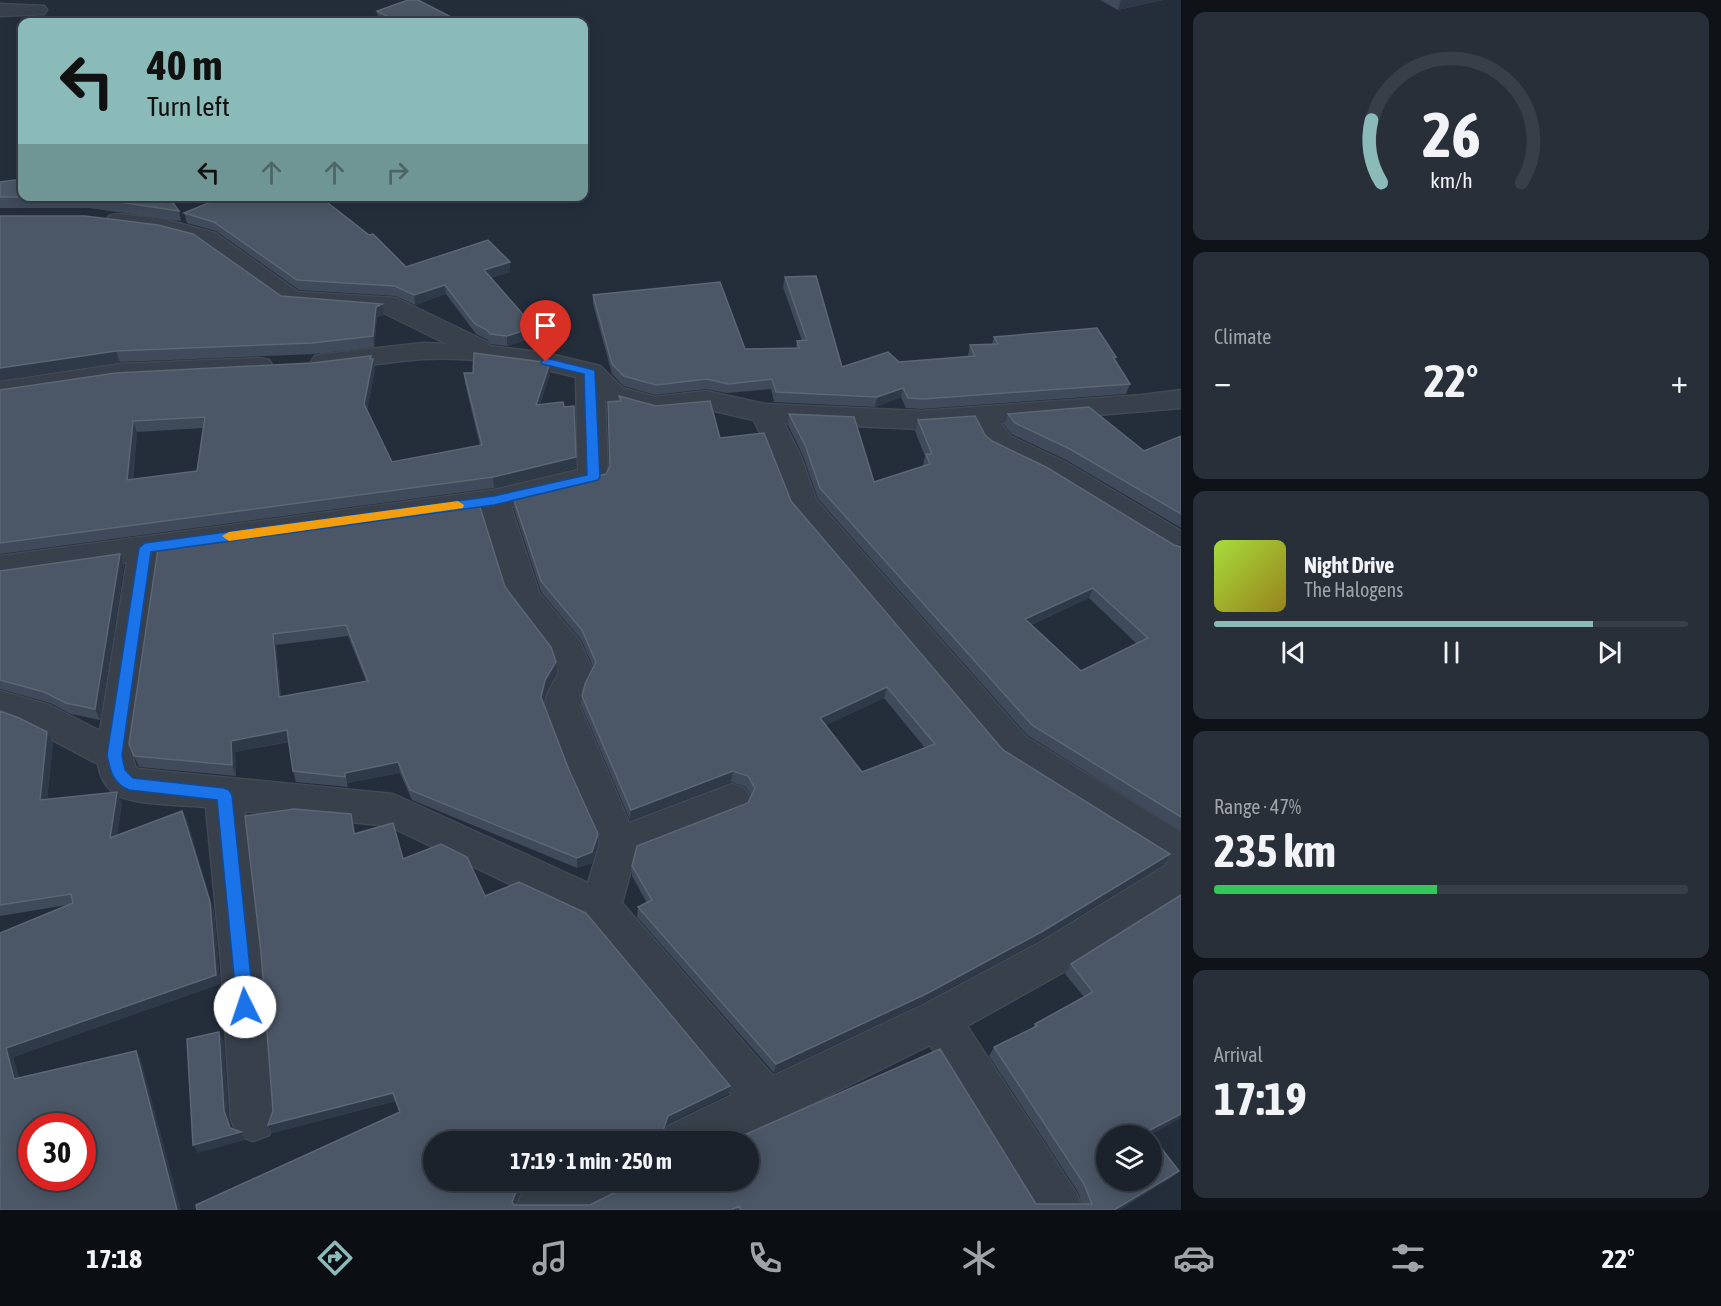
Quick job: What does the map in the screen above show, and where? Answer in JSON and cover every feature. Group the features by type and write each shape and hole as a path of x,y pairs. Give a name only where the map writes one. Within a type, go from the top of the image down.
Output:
{"street":[{"path":"0,10 37,10"},
{"path":"100,219 163,226 206,238 292,300 387,304 490,354"},
{"path":"0,391 120,373 291,365 423,351 490,354 546,362 590,372 613,394 655,406 706,400 765,413 921,420 1142,404 1181,399"},
{"path":"0,568 494,501 594,477 590,372"},
{"path":"765,413 786,457 802,504 1013,748 1181,852"},
{"path":"981,415 994,438 1000,443 1054,470 1181,546"},
{"path":"494,501 524,598 568,651 577,674 566,692 562,707 590,780 620,844 602,908"},
{"path":"145,548 114,755 118,772 129,784 393,810 602,908 767,1102"},
{"path":"0,705 36,715 114,755"},
{"path":"224,795 242,962 253,1119"},
{"path":"620,844 732,800"},
{"path":"707,1131 938,1018 1054,956 1181,877"},
{"path":"938,1018 1059,1210"},
{"path":"539,1210 578,1191"}],"building":[{"path":"408,0 418,0 453,18 391,18 377,11"},
{"path":"18,180 18,197 0,197 0,182"},
{"path":"113,201 172,201 179,211"},
{"path":"214,201 325,201 369,235 373,234 406,267 488,240 510,262 484,270 534,327 507,336 490,334 475,324 445,285 414,295 395,286 297,280 214,222 184,213"},
{"path":"0,216 85,216 158,225 193,234 281,296 382,304 376,307 373,336 312,343 116,351 0,368"},
{"path":"816,276 842,367 888,352 899,362 975,356 970,345 998,344 994,337 1097,328 1130,384 923,399 908,398 903,388 877,397 776,392 772,379 728,384 707,379 656,385 624,376 612,364 593,295 720,282 745,349 799,348 797,341 807,340 785,277"},
{"path":"474,353 550,363 536,405 563,402 564,407 574,406 576,457 493,477 0,543 0,390 116,373 312,363 371,356 370,359 373,359 364,404 392,462 482,445 464,373 473,373","holes":["205,417 197,471 127,480 133,421"]},
{"path":"619,396 656,406 710,401 720,438 764,433 791,501 1003,750 1170,854 1043,931 926,994 776,1064 638,907 652,900 632,866 637,846 748,803 755,788 748,776 733,771 631,810 582,696 596,662 582,630 541,581 513,497 606,474 610,466 608,402 621,401","holes":["887,687 935,744 862,772 820,718"]},
{"path":"1089,407 1144,451 1181,436 1181,514 1070,449 1015,423 1008,414"},
{"path":"789,414 854,417 874,482 930,464 926,454 932,454 918,420 975,416 985,435 992,441 1046,467 1174,545 1181,547 1181,817 1032,725 820,488 805,445","holes":["1093,588 1148,638 1081,671 1025,619"]},
{"path":"479,504 505,587 551,647 556,662 545,680 541,697 569,770 598,834 592,852 577,858 410,790 398,762 345,773 345,777 293,771 287,730 231,741 232,765 134,756 129,744 158,549","holes":["346,625 368,681 279,697 273,634"]},
{"path":"120,554 95,709 66,703 44,692 0,680 0,571"},
{"path":"0,711 47,732 40,800 117,792 110,838 182,811 210,902 216,975 6,1048 14,1079 136,1051 177,1210 0,1210 0,933 73,903 71,894 0,905"},
{"path":"294,809 351,814 354,834 393,823 403,859 441,844 467,857 485,896 519,882 586,913 730,1086 668,1116 663,1131 423,1131 423,1191 517,1191 512,1202 514,1205 590,1205 618,1191 759,1191 759,1131 753,1131 940,1049 1036,1204 1092,1204 1084,1184 994,1047 1037,1026 1035,1024 1093,992 1071,964 1181,895 1181,1114 1160,1125 1096,1125 1096,1191 1146,1191 1114,1210 741,1210 739,1206 731,1210 197,1210 196,1205 400,1112 393,1093 268,1125 273,1111 261,952 245,816"},
{"path":"219,1032 224,1111 230,1128 241,1132 193,1145 187,1039"},
{"path":"1162,1149 1179,1171 1162,1181"}],"slow traffic":[{"path":"229,536 458,505"}],"route":[{"path":"245,1007 224,795 129,784 118,772 114,755 145,548 494,501 594,477 590,372 546,362"}]}
